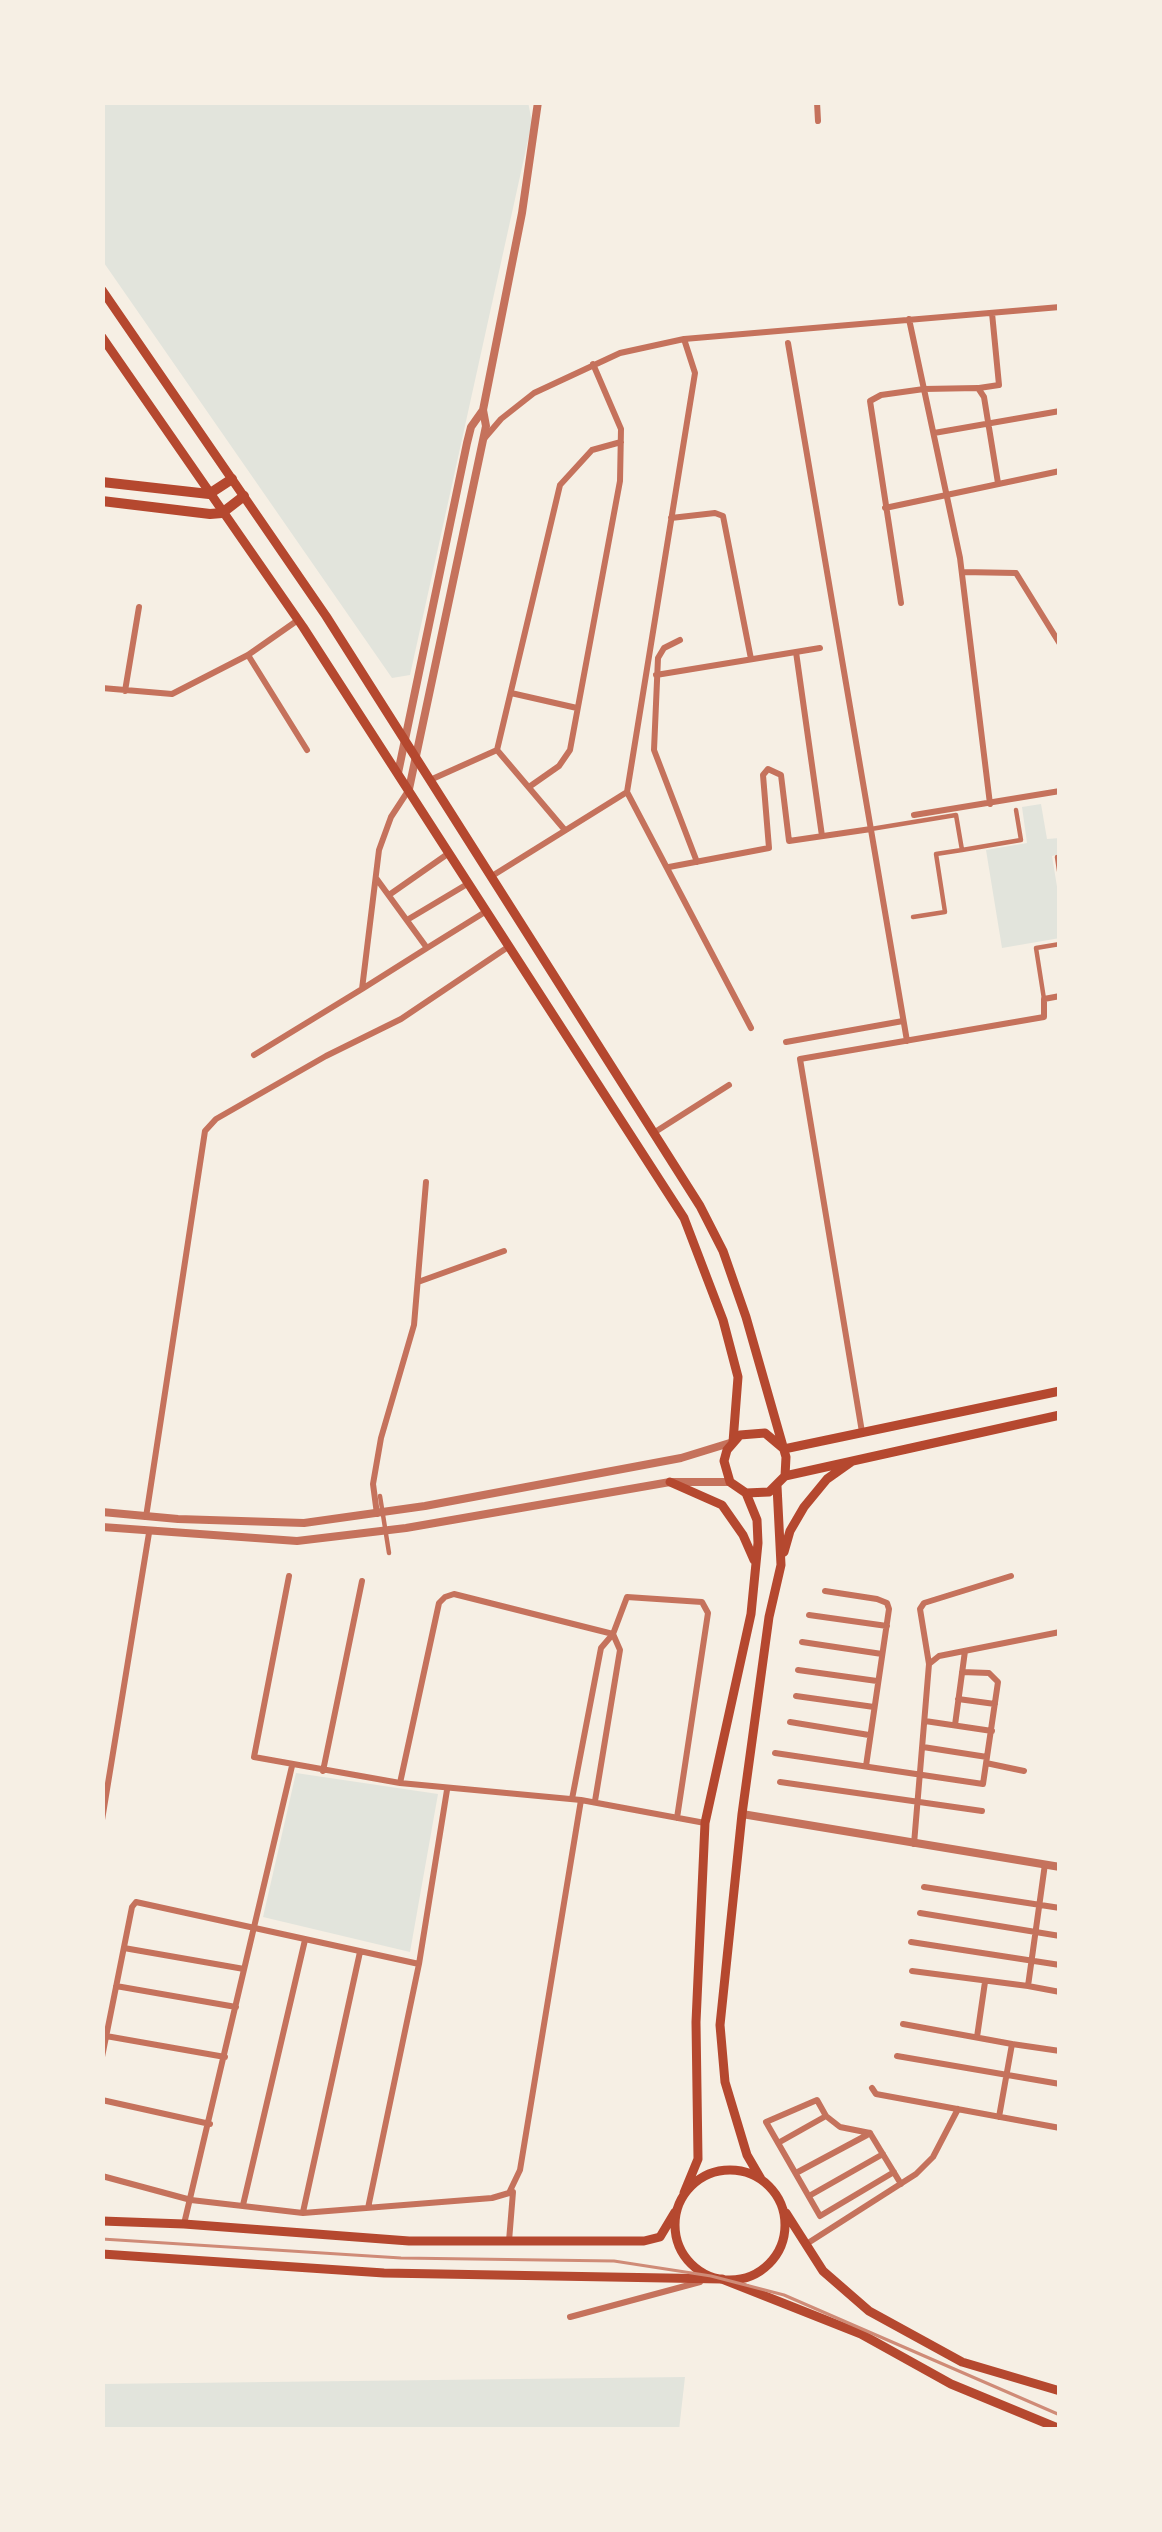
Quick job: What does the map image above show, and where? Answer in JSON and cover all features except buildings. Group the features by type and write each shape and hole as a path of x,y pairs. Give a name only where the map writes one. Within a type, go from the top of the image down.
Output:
{"main road":[{"path":"102,290 406,742 655,1132 723,1252 784,1449 784,1476 777,1486 769,1492 746,1493"},
{"path":"102,337 298,620 684,1218 716,1300 738,1377 733,1442 724,1461 730,1482 746,1493 757,1520 751,1614 705,1823 696,2022 698,2158 675,2212 656,2240 409,2241 102,2222"},
{"path":"102,482 209,494 232,478"},
{"path":"102,501 222,513 244,496"},
{"path":"784,1449 1060,1391"},
{"path":"784,1476 1060,1415"},
{"path":"733,1442 746,1433 763,1432 784,1449"},
{"path":"855,1459 827,1479 790,1531 769,1616 720,2025 725,2082 748,2155 823,2271 869,2311 962,2362 1060,2390"},
{"path":"670,1481 722,1505 756,1565"},
{"path":"777,1486 781,1565"},
{"path":"684,2193 714,2172 738,2170 761,2179"},
{"path":"102,2254 384,2273 722,2279 751,2277 773,2260 784,2235 783,2208"},
{"path":"675,2212 674,2235 683,2257 700,2273 861,2334 951,2384 1060,2429"}],"street":[{"path":"527,102 534,116"},
{"path":"362,989 374,875 392,818 409,789 483,440 483,410 538,102"},
{"path":"817,102 818,121"},
{"path":"483,440 534,393 593,363 684,339 1060,307"},
{"path":"901,603 868,405 881,395 999,385 992,313"},
{"path":"909,319 962,572 990,804"},
{"path":"684,339 695,373 627,792 751,1028"},
{"path":"788,343 907,1041"},
{"path":"529,787 559,766 570,750 620,482 621,442 614,408 593,363"},
{"path":"978,388 984,398 998,482"},
{"path":"398,773 469,434 483,410"},
{"path":"933,434 1060,411"},
{"path":"497,751 560,485 592,450 621,442"},
{"path":"885,508 1060,471"},
{"path":"671,518 723,516 751,659"},
{"path":"962,572 1016,573 1060,644"},
{"path":"125,691 139,607"},
{"path":"102,688 172,694 248,655 298,620"},
{"path":"680,640 664,648 656,675 656,762 697,862"},
{"path":"656,675 820,648"},
{"path":"796,652 822,836"},
{"path":"248,655 307,750"},
{"path":"511,693 578,708"},
{"path":"430,780 497,751"},
{"path":"497,751 564,830"},
{"path":"669,867 770,848 763,775 767,770 781,775 789,841 956,815 962,850"},
{"path":"914,815 1060,791"},
{"path":"491,877 627,792"},
{"path":"913,917 945,912 936,854 1021,840 1016,810"},
{"path":"389,896 449,853"},
{"path":"1060,856 1060,878"},
{"path":"374,875 427,948"},
{"path":"407,920 469,883"},
{"path":"254,1055 487,911"},
{"path":"862,1432 800,1059 1044,1017 1036,945 1060,944"},
{"path":"102,1820 149,1533 146,1517 205,1131 216,1119 307,1066 401,1019 508,947"},
{"path":"1044,999 1060,996"},
{"path":"786,1042 903,1022"},
{"path":"655,1132 729,1085"},
{"path":"377,1514 374,1484 381,1438 414,1325 426,1182"},
{"path":"418,1282 504,1251"},
{"path":"102,1512 304,1523 402,1510 681,1458 733,1442"},
{"path":"102,1527 297,1541 406,1528 670,1481 730,1482"},
{"path":"380,1496 388,1553"},
{"path":"402,1510 406,1528"},
{"path":"289,1576 254,1757 400,1783 576,1800 705,1823"},
{"path":"914,1844 929,1664 920,1609 924,1603 1011,1576"},
{"path":"323,1771 362,1581"},
{"path":"825,1591 884,1600 889,1609 866,1766"},
{"path":"400,1783 439,1603 445,1597 454,1594 614,1634"},
{"path":"509,2241 513,2188 520,2170 601,1648 614,1634 632,1594 707,1606 676,1818"},
{"path":"809,1615 886,1626"},
{"path":"929,1664 939,1656 1060,1631"},
{"path":"595,1803 620,1650 614,1634"},
{"path":"802,1642 882,1654"},
{"path":"955,1725 965,1651"},
{"path":"798,1670 878,1681"},
{"path":"775,1753 983,1784 995,1677 962,1672"},
{"path":"796,1696 874,1707"},
{"path":"958,1699 995,1705"},
{"path":"790,1721 870,1735"},
{"path":"926,1721 992,1731"},
{"path":"923,1747 1024,1771"},
{"path":"184,2224 292,1766"},
{"path":"780,1782 982,1810"},
{"path":"368,2210 419,1964 447,1789"},
{"path":"742,1814 1059,1863"},
{"path":"1028,1986 1045,1864"},
{"path":"924,1887 1060,1908"},
{"path":"102,2057 136,1902 419,1964"},
{"path":"920,1913 1060,1936"},
{"path":"243,2205 306,1939"},
{"path":"910,1942 1060,1965"},
{"path":"123,1948 244,1969"},
{"path":"303,2213 360,1952"},
{"path":"912,1971 1060,1992"},
{"path":"977,2037 985,1981"},
{"path":"116,1986 236,2008"},
{"path":"903,2024 1060,2051"},
{"path":"106,2036 225,2057"},
{"path":"999,2117 1012,2044"},
{"path":"897,2056 1060,2084"},
{"path":"872,2088 876,2094 1060,2128"},
{"path":"102,2100 210,2123"},
{"path":"870,2133 848,2130 826,2116 817,2100 766,2122 820,2216 894,2172"},
{"path":"805,2246 933,2158 958,2109"},
{"path":"778,2143 826,2116"},
{"path":"870,2133 901,2184"},
{"path":"796,2173 870,2133"},
{"path":"809,2197 883,2154"},
{"path":"102,2176 191,2200 303,2213 492,2198 513,2188"},
{"path":"570,2317 682,2285 722,2279"}],"shaded area":[{"path":"102,102 528,102 532,122 410,675 392,678 102,260"},
{"path":"1041,804 1047,839 1060,838 1060,854 1052,856 1060,938 1002,948 986,850 1027,843 1022,807"},
{"path":"296,1773 438,1794 410,1952 263,1917"},
{"path":"685,2377 679,2430 102,2430 102,2384"}],"railway":[{"path":"102,2239 401,2258 614,2261 711,2276 784,2295 1060,2415"}]}
